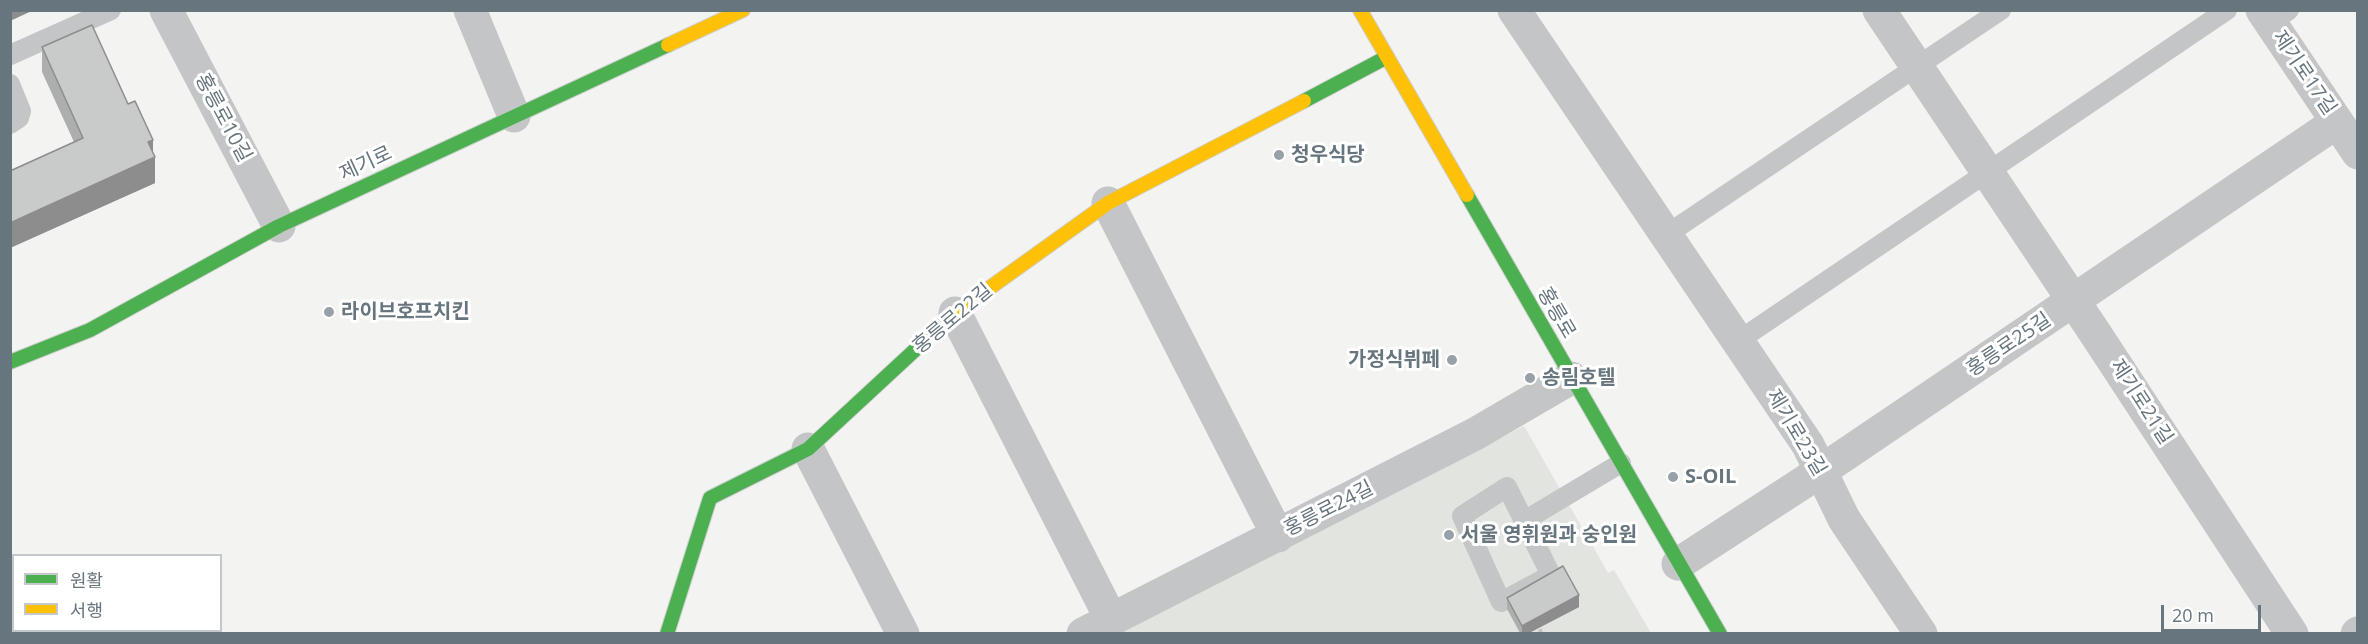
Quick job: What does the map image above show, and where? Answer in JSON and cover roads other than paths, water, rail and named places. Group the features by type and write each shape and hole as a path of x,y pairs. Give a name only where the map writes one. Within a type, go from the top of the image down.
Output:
{"main road":[{"name":"제기로","path":"10,362 90,330 279,226 743,10"},
{"name":"홍릉로","path":"1360,10 1678,564 1720,633"},
{"name":"홍릉로22길","path":"667,633 710,498 808,449 955,313 1108,203 1387,57"}],"street":[{"name":"홍릉로10길","path":"166,10 279,226"},
{"path":"470,10 514,116"},
{"name":"제기로23길","path":"1514,10 1808,445 1844,519 1921,633"},
{"name":"제기로21길","path":"1879,10 2292,633"},
{"name":"제기로17길","path":"2274,15 2337,122 2358,153"},
{"name":"홍릉로25길","path":"1678,564 1821,471 2337,122"},
{"path":"1108,203 1278,536"},
{"path":"955,313 1097,626"},
{"name":"홍릉로24길","path":"1097,626 1475,434 1571,378"},
{"path":"808,449 903,633"}],"lane":[{"path":"10,55 111,10"},
{"path":"1666,235 2001,10"},
{"path":"1738,341 2227,10"},
{"path":"10,84 21,111 19,117 10,124"},
{"path":"1524,521 1621,463"},
{"path":"1507,487 1524,521 1551,575 1501,602 1462,516 1507,487"}],"place":[{"name":"청우식당","path":"1279,155"},
{"name":"라이브호프치킨","path":"329,312"},
{"name":"가정식뷔페","path":"1452,360"},
{"name":"송림호텔","path":"1530,378"},
{"name":"S-OIL","path":"1673,477"},
{"name":"서울 영휘원과 숭인원","path":"1449,535"}]}
